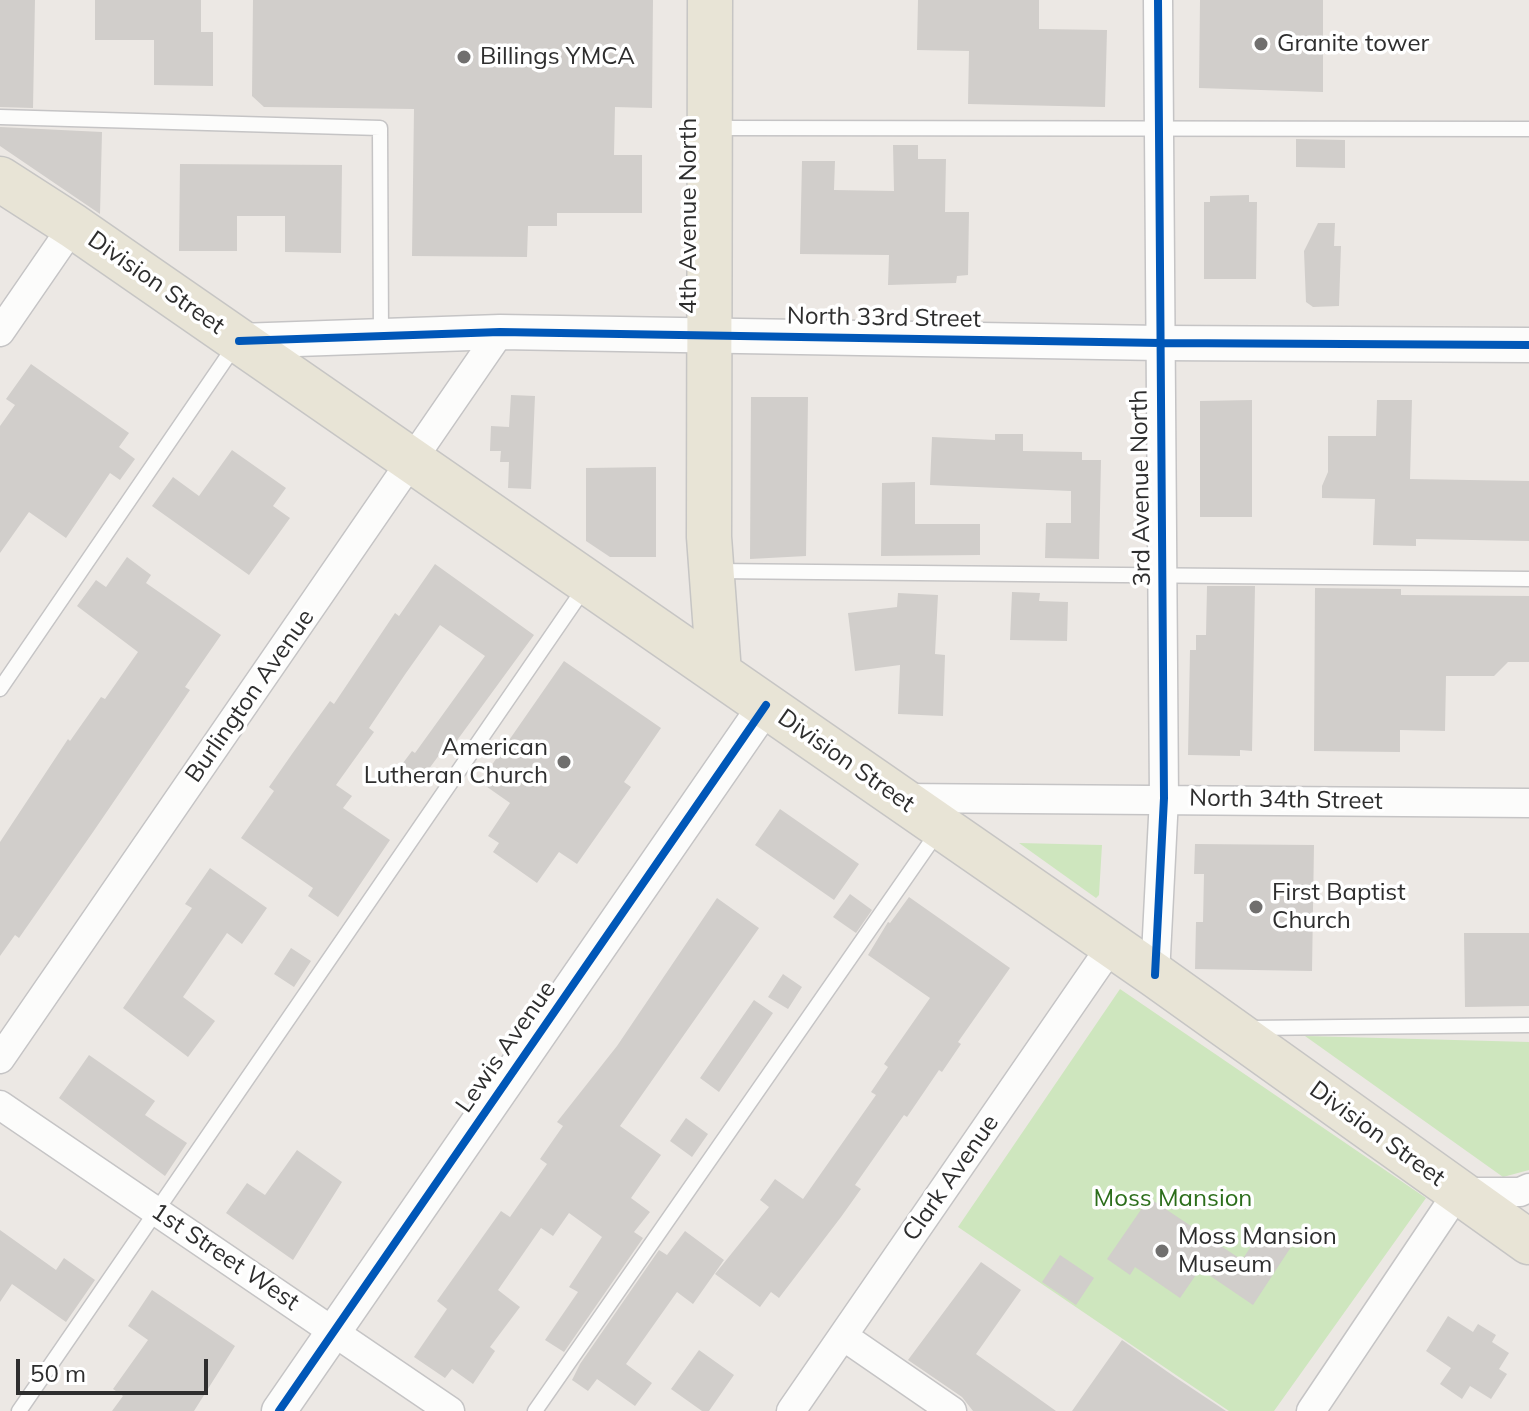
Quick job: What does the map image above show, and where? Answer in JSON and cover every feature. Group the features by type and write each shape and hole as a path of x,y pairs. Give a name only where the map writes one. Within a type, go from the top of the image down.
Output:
{"main road":[{"name":"4th Avenue North","path":"710,0 711,571 719,673"},
{"name":"Division Street","path":"0,179 73,226 1112,945 1529,1242"}],"street":[{"name":"3rd Avenue North","path":"1155,975 1164,798 1158,0"},
{"path":"0,332 73,226"},
{"name":"North 33rd Street","path":"239,341 500,332 1160,343 1529,345"},
{"name":"Burlington Avenue","path":"0,1059 500,332"},
{"name":"Lewis Avenue","path":"279,1411 766,705"},
{"name":"North 34th Street","path":"900,798 1529,803"},
{"name":"Clark Avenue","path":"791,1411 1112,945"},
{"name":"1st Street West","path":"0,1105 450,1411"},
{"path":"1311,1411 1458,1192 1520,1192 1529,1188"},
{"path":"843,1336 952,1411"}],"lane":[{"path":"0,117 380,128 381,336"},
{"path":"708,128 1159,131 1529,129"},
{"path":"0,689 239,341"},
{"path":"711,571 1529,579"},
{"path":"19,1411 588,582"},
{"path":"535,1411 942,827"},
{"path":"1229,1028 1529,1025"}],"green space":[{"path":"1019,843 1102,845 1099,895 1096,898"},
{"name":"Moss Mansion","path":"1120,989 1426,1198 1274,1411 1229,1411 958,1227"},
{"path":"1305,1036 1529,1042 1529,1170 1503,1177"}],"building":[{"path":"0,0 35,0 33,108 0,107"},
{"path":"95,0 201,0 201,32 213,32 213,86 154,85 154,40 95,40"},
{"path":"253,0 653,0 652,108 615,107 614,155 642,155 642,213 557,213 557,226 528,226 527,257 412,256 414,109 264,107 252,96"},
{"path":"918,0 1039,0 1039,29 1107,30 1105,107 968,104 969,51 917,50"},
{"name":"Granite tower","path":"1200,0 1323,0 1323,92 1199,88"},
{"path":"0,127 102,132 100,214 0,146"},
{"path":"1296,139 1345,140 1345,168 1296,167"},
{"path":"893,145 918,145 918,159 946,159 945,212 969,212 968,275 957,276 956,283 888,285 889,255 800,254 802,161 835,161 834,190 894,191"},
{"path":"180,164 342,165 341,253 285,252 285,216 237,216 237,251 179,251"},
{"path":"1249,195 1249,202 1257,202 1256,279 1204,279 1204,202 1210,202 1210,196"},
{"path":"1318,223 1335,223 1334,246 1341,246 1339,306 1313,307 1306,302 1304,251"},
{"path":"31,364 129,433 119,447 135,459 120,480 110,473 66,538 29,512 0,553 0,426 15,405 6,399"},
{"path":"511,395 535,396 531,489 508,488 509,462 500,462 501,451 490,451 491,426 509,427"},
{"path":"751,397 808,397 806,556 750,559"},
{"path":"1252,400 1252,517 1200,517 1200,401"},
{"path":"1377,400 1412,400 1410,479 1529,481 1529,541 1416,539 1416,546 1373,545 1375,499 1322,498 1322,486 1328,472 1328,436 1376,436"},
{"path":"995,434 1023,434 1023,451 1082,452 1082,460 1101,460 1099,559 1045,558 1046,523 1071,523 1071,491 930,485 932,437 995,440"},
{"path":"232,450 286,488 273,506 290,518 249,575 152,506 173,477 199,496"},
{"path":"656,467 656,557 610,557 586,541 586,468"},
{"path":"915,482 915,524 980,524 980,555 881,556 882,483"},
{"path":"127,557 151,575 146,583 221,635 185,687 190,690 93,832 19,938 15,935 0,956 0,842 68,739 70,741 101,697 105,699 138,652 77,606 96,580 106,587"},
{"path":"435,564 534,635 450,750 445,747 420,781 400,767 412,751 415,753 485,656 440,625 406,673 369,728 374,732 336,785 352,796 343,808 390,840 338,917 308,896 313,888 241,838 274,791 269,787 292,754 330,701 334,704 395,613 399,616"},
{"path":"1207,586 1255,586 1252,751 1240,750 1240,756 1188,755 1190,650 1196,650 1196,635 1206,635"},
{"path":"1315,588 1401,589 1401,595 1529,596 1529,662 1508,662 1494,676 1446,676 1445,731 1400,730 1400,752 1314,751"},
{"path":"1012,592 1040,593 1039,601 1068,602 1067,641 1010,640"},
{"path":"898,593 938,595 935,654 945,655 943,716 898,714 900,665 855,671 848,613 897,607"},
{"path":"564,661 661,728 624,782 631,787 577,864 559,852 537,883 493,852 499,843 488,836 510,803 480,782"},
{"path":"780,809 859,864 834,900 755,845"},
{"path":"1195,844 1314,845 1312,971 1195,969 1196,922 1203,922 1204,874 1194,874"},
{"path":"210,868 267,908 242,944 227,933 183,997 215,1021 188,1057 123,1008 192,908 185,904"},
{"path":"850,894 872,910 856,933 833,917"},
{"path":"909,897 1010,968 958,1042 961,1044 942,1072 939,1070 907,1117 904,1115 855,1185 861,1189 841,1217 779,1298 771,1292 760,1307 715,1274 769,1207 760,1200 775,1179 803,1199 876,1095 871,1092 888,1067 884,1064 930,998 868,955 888,922"},
{"path":"717,898 759,928 620,1126 661,1155 631,1198 650,1212 634,1232 643,1238 564,1352 545,1340 578,1292 569,1287 602,1237 569,1213 553,1236 541,1228 498,1290 520,1307 490,1347 495,1351 473,1384 452,1369 445,1378 414,1357 447,1309 437,1301 501,1211 510,1217 547,1164 540,1159 563,1126 557,1122 617,1046"},
{"path":"1464,933 1529,933 1529,1006 1465,1007"},
{"path":"291,948 311,961 294,987 274,974"},
{"path":"783,974 802,987 788,1009 768,997"},
{"path":"754,1000 773,1013 719,1092 700,1078"},
{"path":"89,1055 155,1101 145,1115 187,1143 165,1176 59,1098"},
{"path":"686,1118 708,1134 692,1157 670,1141"},
{"path":"297,1150 342,1182 293,1260 226,1213 247,1183 265,1195"},
{"name":"Moss Mansion Museum","path":"1149,1198 1242,1260 1263,1228 1291,1247 1253,1305 1200,1269 1180,1298 1135,1267 1130,1275 1107,1259"},
{"path":"0,1230 56,1270 64,1258 95,1280 66,1322 12,1284 0,1302"},
{"path":"685,1231 724,1260 693,1304 677,1292 626,1364 652,1383 635,1406 597,1379 588,1391 572,1380 580,1364 659,1250 667,1255"},
{"path":"1060,1255 1094,1278 1076,1305 1042,1282"},
{"path":"981,1262 1021,1290 976,1354 1056,1411 973,1411 962,1397 908,1360"},
{"path":"152,1290 235,1346 194,1411 112,1411 123,1396 113,1389 148,1340 128,1326"},
{"path":"1448,1316 1473,1332 1478,1324 1496,1335 1492,1342 1509,1353 1499,1369 1507,1374 1491,1399 1470,1386 1462,1399 1440,1384 1451,1368 1426,1351"},
{"path":"1122,1340 1175,1377 1226,1411 1072,1411"},
{"path":"699,1350 734,1375 709,1411 702,1411 671,1389"}],"cycle path":[{"path":"1155,975 1164,798 1158,0"},
{"path":"239,341 500,332 1160,343 1529,345"},
{"path":"279,1411 766,705"}],"place":[{"name":"Granite tower","path":"1261,44"},
{"name":"Billings YMCA","path":"464,57"},
{"name":"American Lutheran Church","path":"564,762"},
{"name":"First Baptist Church","path":"1256,907"},
{"name":"Moss Mansion Museum","path":"1162,1251"}]}
